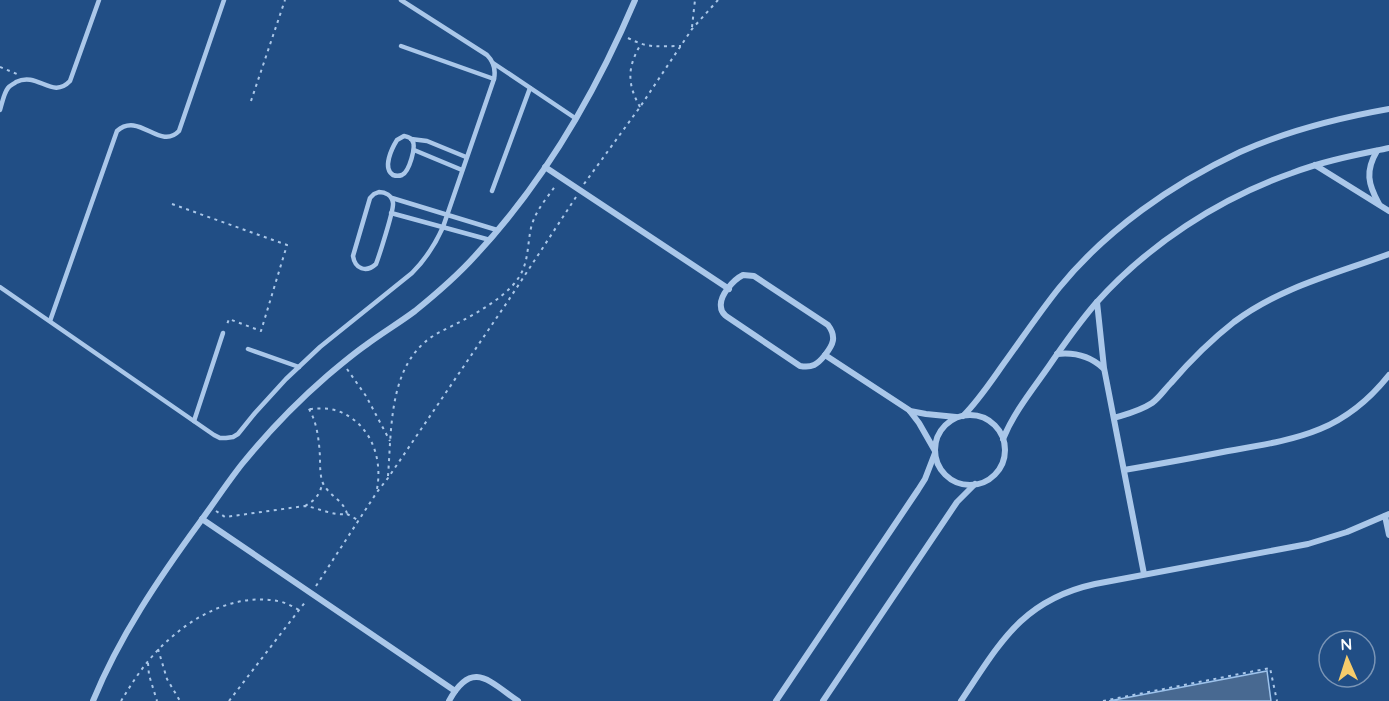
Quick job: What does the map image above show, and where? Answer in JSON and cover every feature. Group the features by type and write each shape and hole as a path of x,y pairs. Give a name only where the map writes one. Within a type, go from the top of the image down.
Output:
{"street":[{"path":"93,701 144,604 210,507 255,448 301,399 343,362 414,312 435,294 490,240 525,195 545,167 593,88 636,0"},
{"path":"776,701 925,479 941,430 979,399 1060,287 1091,253 1126,222 1173,190 1241,152 1280,136 1321,124 1389,109"},
{"path":"1003,439 1012,420 1072,332 1124,274 1147,255 1186,226 1220,205 1255,188 1315,165 1389,148"},
{"path":"1377,150 1369,174 1372,191 1379,205"},
{"path":"1315,165 1389,211"},
{"path":"545,167 729,289"},
{"path":"1114,418 1138,410 1160,397 1211,341 1234,322 1268,300 1324,276 1389,254"},
{"path":"754,276 828,325 834,341 825,354 819,363 813,366 807,367 794,363 726,316 720,307 721,301 738,278 754,276"},
{"path":"1097,302 1104,369 1144,574"},
{"path":"825,354 909,410 935,452 939,466 948,477 961,483 975,484 993,476 999,468 1005,449 1003,439 997,428 987,420 975,416 926,414 909,410"},
{"path":"1057,354 1082,355 1098,363 1104,369"},
{"path":"1124,470 1273,444 1306,436 1352,412 1378,389 1389,375"},
{"path":"823,701 957,502 975,484"},
{"path":"961,701 1000,642 1019,621 1055,597 1081,587 1308,544 1347,532 1387,515 1389,535"},
{"path":"202,519 455,691"},
{"path":"449,701 464,680 470,677 489,681 518,701"}],"lane":[{"path":"0,110 8,89 25,79 54,87 63,87 70,81 99,0"},
{"path":"50,321 113,137 121,127 128,124 164,137 170,137 179,131 224,0"},
{"path":"401,0 487,55 494,63 575,118"},
{"path":"401,46 494,79"},
{"path":"0,287 220,438 233,437 270,396 320,347 412,273 430,252 443,227 494,79 494,63"},
{"path":"492,191 530,88"},
{"path":"411,139 414,142 414,150 407,171 394,176 390,173 388,164 397,140 404,136 422,140 466,157"},
{"path":"414,150 462,170"},
{"path":"392,198 391,213 376,264 372,268 361,269 357,266 353,256 370,198 374,194 384,192 392,198 497,230"},
{"path":"391,213 490,240"},
{"path":"194,421 224,333"},
{"path":"248,349 299,367"}],"path":[{"path":"250,101 285,0"},
{"path":"692,29 695,0"},
{"path":"229,701 311,594 377,492 508,301 580,189 640,107 692,29 718,0"},
{"path":"621,34 648,46 681,46"},
{"path":"640,107 633,95 630,69 641,44"},
{"path":"0,67 11,70 25,79"},
{"path":"388,478 396,395 406,365 426,341 482,309 517,280 528,256 533,220 561,177"},
{"path":"172,204 287,245 261,331 229,319 224,333"},
{"path":"343,362 366,396 390,441"},
{"path":"301,399 309,409 317,433 322,481 316,498 305,506"},
{"path":"309,409 326,408 338,411 350,417 361,427 375,450 379,464 377,492"},
{"path":"322,481 331,494 343,504 347,514"},
{"path":"210,507 225,517 305,506 333,514 347,514 359,521"},
{"path":"121,701 158,649 188,624 206,613 243,601 261,600 283,602 299,610"},
{"path":"158,649 167,679 180,701"},
{"path":"148,662 149,675 157,701"},
{"path":"1103,701 1270,668 1277,701"}],"water":[{"path":"1267,671 1271,701 1109,701"}]}
